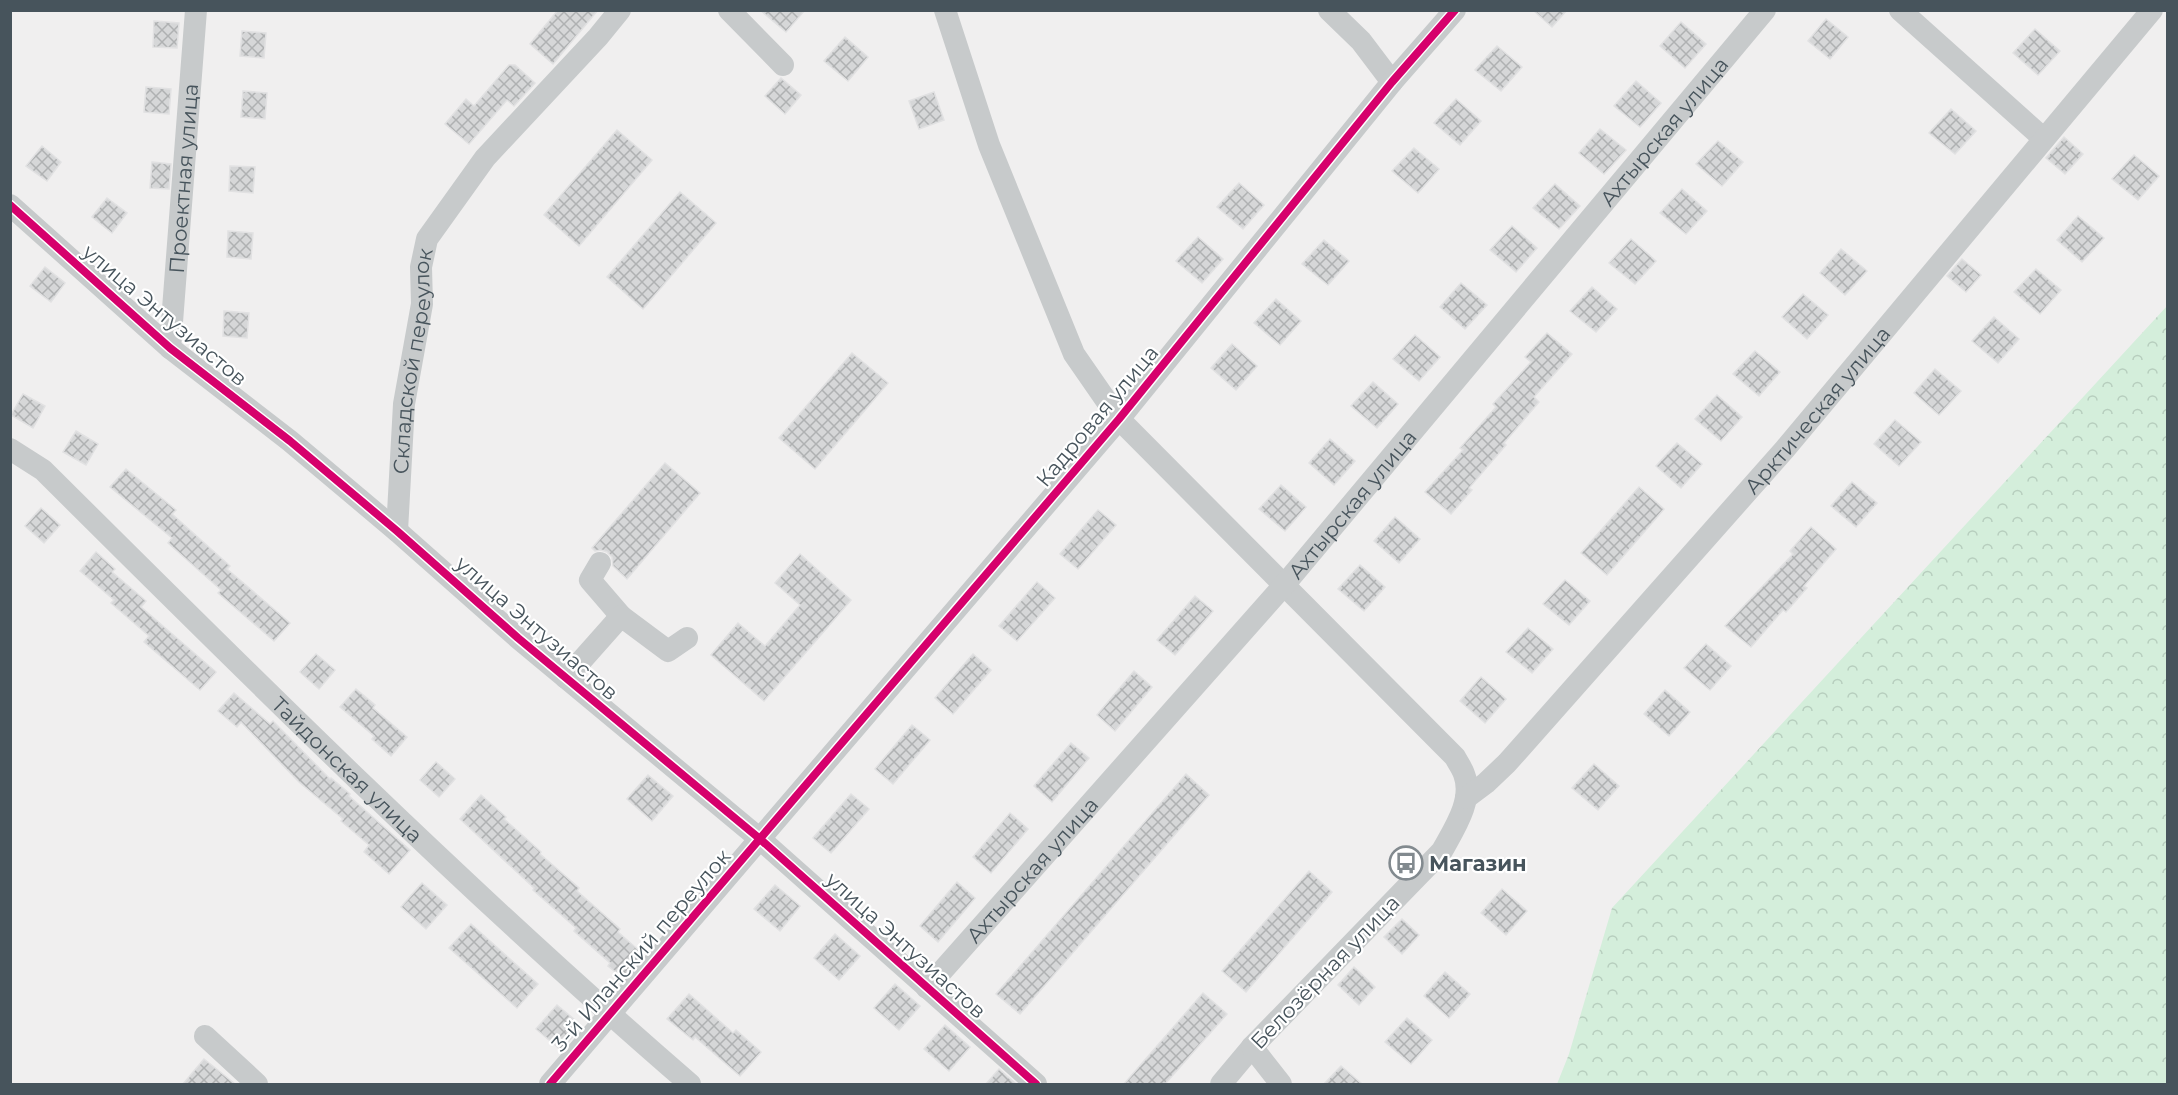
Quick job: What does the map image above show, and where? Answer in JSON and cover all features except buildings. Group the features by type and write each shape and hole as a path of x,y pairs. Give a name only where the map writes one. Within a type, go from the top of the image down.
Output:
{"street":[{"name":"Проектная улица","path":"170,348 196,10"},
{"name":"Складской переулок","path":"397,531 404,404 422,304 421,267 427,239 485,158 620,10"},
{"path":"729,10 783,65"},
{"path":"945,10 989,145 1074,354 1119,418 1455,757 1465,776 1466,798"},
{"path":"1329,10 1361,41 1392,82"},
{"name":"Кадровая улица","path":"760,839 1119,418 1392,82 1455,10"},
{"name":"Ахтырская улица","path":"927,988 1285,584 1765,10"},
{"path":"1900,10 2044,139"},
{"name":"Арктическая улица","path":"1466,798 1486,783 1506,763 1785,449 2152,10"},
{"name":"улица Энтузиастов","path":"10,205 170,348 290,441 397,531 518,638 760,839 1036,1084"},
{"name":"Тайдонская улица","path":"10,449 43,470 348,771 611,1016 690,1084"},
{"path":"600,563 590,580 621,616 668,651 687,638"},
{"path":"566,678 621,616"},
{"name":"Белозёрная улица","path":"1221,1084 1252,1047 1442,851 1457,824 1466,798"},
{"name":"3-й Иланский переулок","path":"550,1084 611,1016 760,839"},
{"path":"205,1036 257,1084"},
{"path":"1252,1047 1281,1084"}],"green space":[{"path":"2167,306 2167,1084 1557,1084 1569,1054 1612,908"}],"cycle path":[{"path":"550,1084 1119,419 1392,82 1455,10"},
{"path":"10,205 170,348 290,441 397,531 518,638 760,839 1036,1084"}],"place":[{"name":"Магазин","path":"1406,863"}]}
